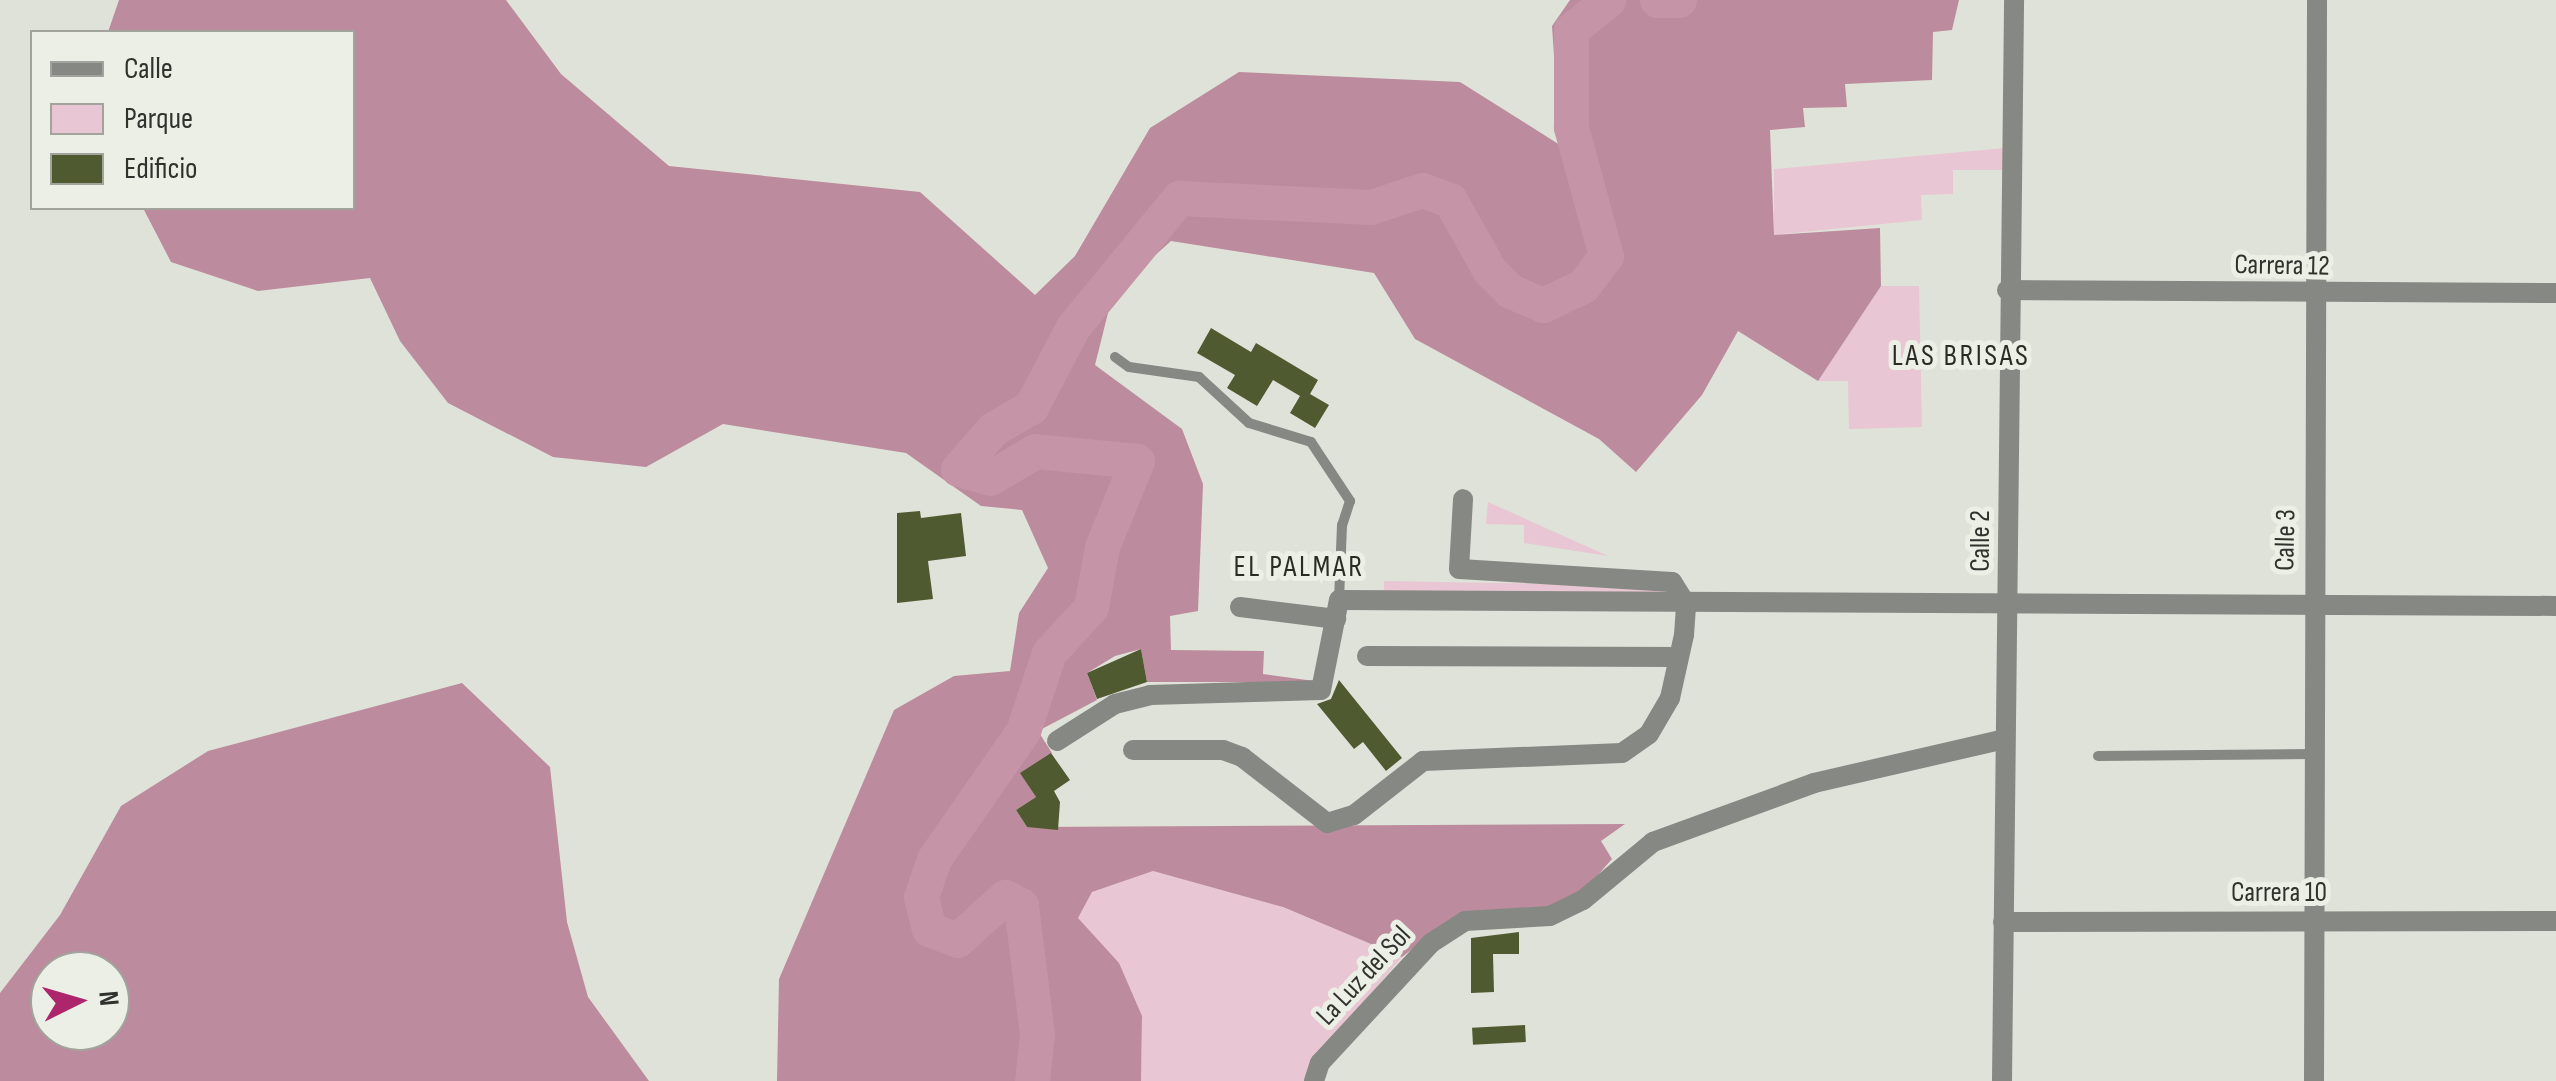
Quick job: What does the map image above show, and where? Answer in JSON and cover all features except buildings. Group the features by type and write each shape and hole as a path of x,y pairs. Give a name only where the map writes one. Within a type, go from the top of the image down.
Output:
{"street":[{"name":"Calle 2","path":"2002,1081 2009,605 2006,290 2014,0"},
{"name":"Calle 3","path":"2314,1081 2317,0"},
{"name":"Carrera 12","path":"2006,290 2556,293"},
{"path":"1133,750 1223,750 1242,756 1327,823 1339,822 1424,761 1622,753 1649,734 1670,698 1678,657 1686,604 1672,582 1460,569 1463,498"},
{"path":"1240,607 1338,610 1686,604 2556,606"},
{"path":"1057,741 1115,704 1150,694 1321,690 1338,610"},
{"path":"1368,656 1678,657"},
{"name":"La Luz del Sol","path":"1314,1081 1320,1063 1442,936 1465,920 1550,916 1583,900 1653,842 1814,783 2005,739"},
{"name":"Carrera 10","path":"2003,922 2556,921"}],"lane":[{"path":"1115,357 1129,367 1199,377 1249,424 1270,424 1311,442 1350,501 1342,525 1338,610"},
{"path":"2098,756 2314,754"}],"green space":[{"path":"2005,148 2004,170 1953,170 1953,194 1921,195 1922,220 1774,235 1774,169"},
{"path":"1881,286 1919,286 1922,427 1849,429 1848,381 1818,381"},
{"path":"1488,502 1608,556 1524,543 1524,525 1486,524"},
{"path":"1384,581 1676,586 1676,600 1384,595"},
{"path":"1153,871 1278,905 1402,957 1315,1059 1308,1081 1141,1081 1142,1016 1078,918 1092,892"}],"shaded area":[{"path":"119,0 506,0 561,74 669,166 920,192 1035,295 1075,256 1150,128 1239,72 1460,82 1560,145 1552,26 1570,0 1959,0 1952,30 1933,32 1932,80 1845,84 1847,107 1803,108 1805,127 1770,130 1774,235 1880,228 1881,286 1818,381 1738,331 1702,395 1636,472 1599,439 1415,339 1374,273 1171,241 1113,293 1095,365 1182,429 1203,484 1198,611 1170,616 1171,650 1264,651 1263,674 1321,682 1147,682 1141,649 1115,656 1087,673 1097,700 1038,731 1052,753 1021,773 1036,797 1016,810 1027,827 1625,824 1601,841 1612,859 1582,893 1552,911 1433,933 1402,957 1283,907 1153,871 1092,892 1078,918 1119,963 1142,1016 1141,1081 777,1081 779,979 894,710 954,676 1010,671 1019,613 1048,568 1022,510 981,506 906,453 723,424 646,467 553,457 448,403 400,341 370,278 258,291 171,262 144,210 355,210 355,30 109,30"},
{"path":"462,683 550,767 567,922 588,997 649,1081 0,1081 0,993 30,954 30,1051 130,1051 130,951 32,951 60,915 121,806 208,751"}],"waterway":[{"path":"1032,1081 1037,1034 1021,905 1005,897 957,940 929,929 921,897 934,859 1023,731 1049,653 1091,607 1102,547 1137,461 1035,451 990,478 958,469 993,429 1031,407 1073,327 1179,198 1371,207 1422,190 1450,200 1490,271 1510,291 1543,305 1583,286 1606,256 1571,127 1571,30 1608,0"},
{"path":"1657,0 1679,0"}],"district":[{"name":"LAS BRISAS","path":"1961,356"},
{"name":"EL PALMAR","path":"1299,567"}]}
